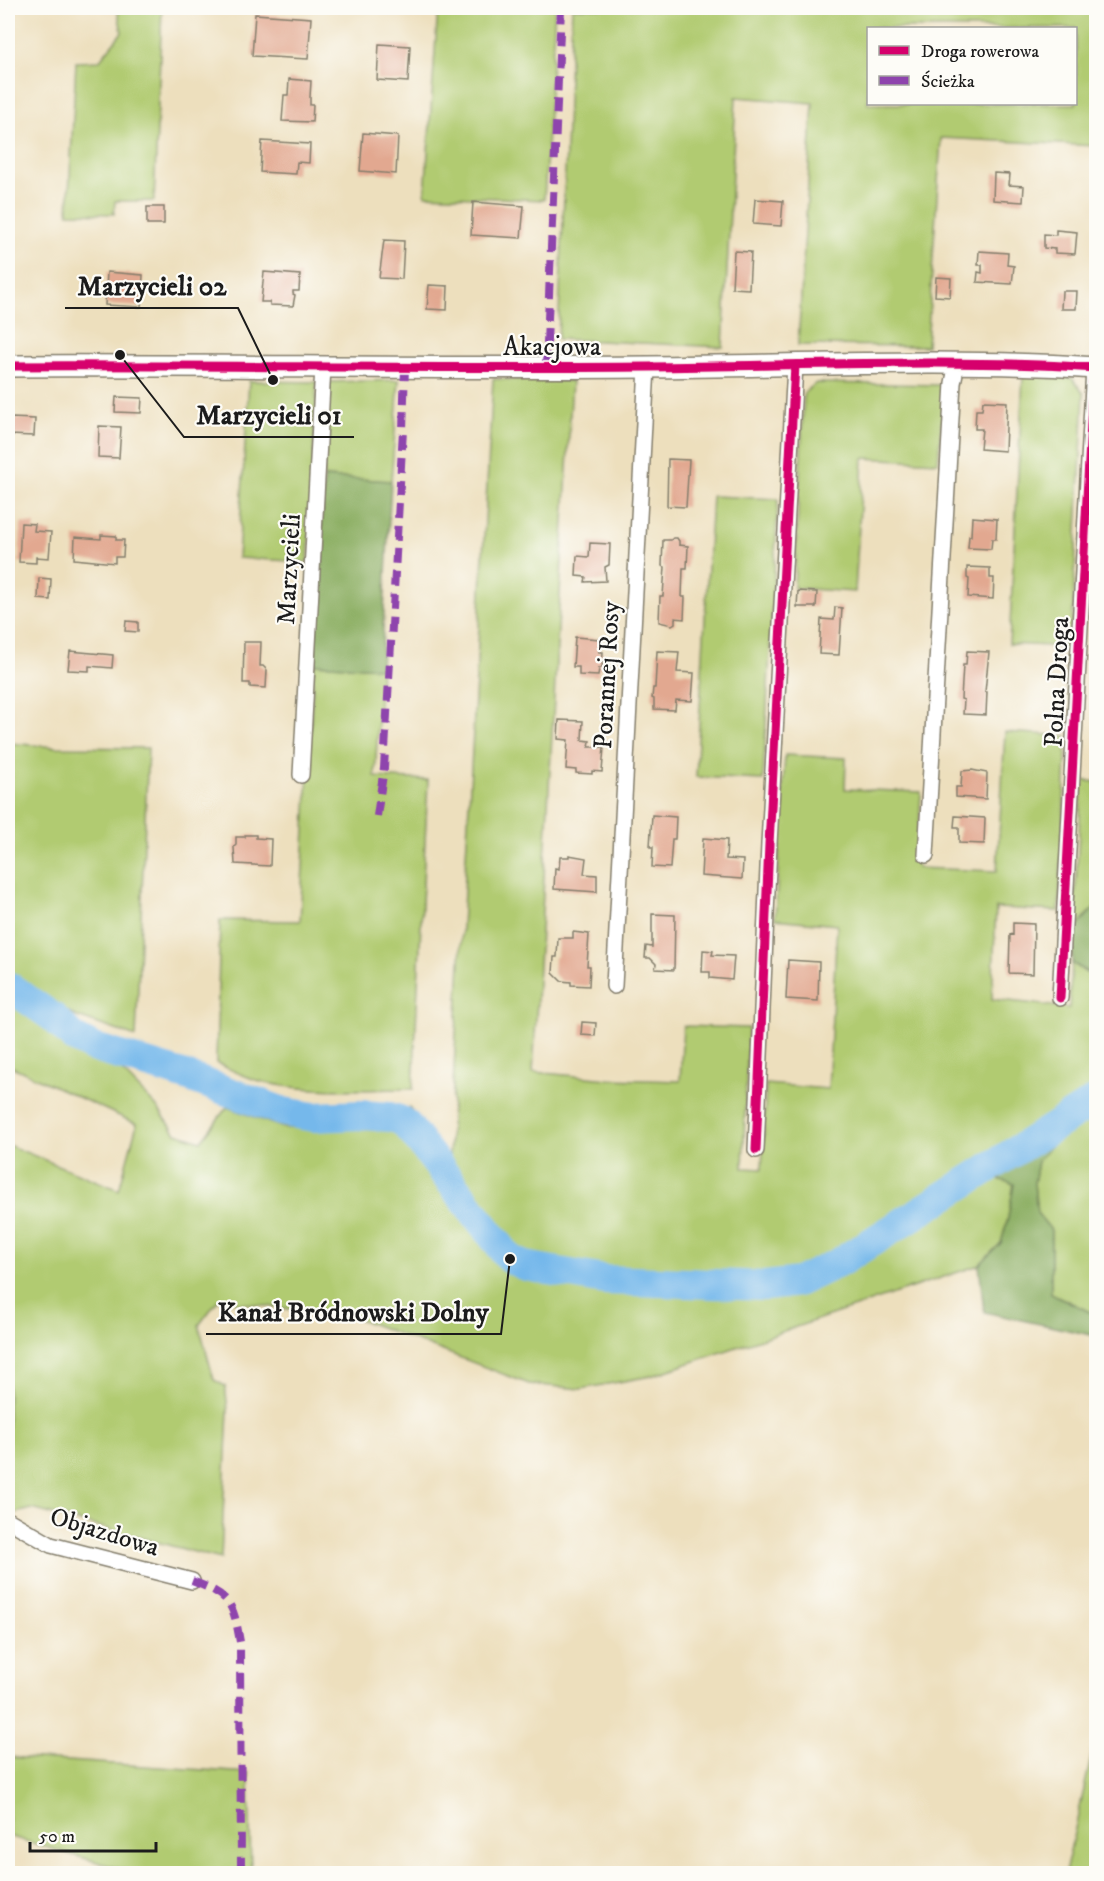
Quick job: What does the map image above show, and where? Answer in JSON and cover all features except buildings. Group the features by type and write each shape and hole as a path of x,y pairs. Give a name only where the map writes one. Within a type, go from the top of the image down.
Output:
{"street":[{"name":"Akacjowa","path":"8,366 647,367 957,363 1095,368"},
{"path":"926,855 953,383 957,363"},
{"path":"756,1150 768,856 795,365"},
{"name":"Marzycieli","path":"301,775 323,367"},
{"name":"Porannej Rosy","path":"614,986 647,367"},
{"name":"Polna Droga","path":"1060,998 1095,368"},
{"name":"Objazdowa","path":"8,1520 51,1545 192,1581"}],"green space":[{"path":"117,8 162,8 154,201 115,201 114,214 68,213 76,62 99,61 122,32"},
{"path":"438,8 555,8 544,200 425,195"},
{"path":"572,8 1096,8 1096,146 941,138 927,346 798,345 813,103 736,97 723,347 558,339"},
{"path":"1023,376 1072,378 1084,394 1071,647 1009,644"},
{"path":"493,379 572,381 533,1072 609,1079 680,1081 683,1026 748,1028 743,1168 762,1169 766,1084 828,1089 837,925 775,919 785,755 846,758 845,789 921,792 917,868 997,871 1005,732 1067,736 1059,911 996,908 992,999 1069,1008 1072,963 1086,973 1096,975 1096,1315 1051,1293 1051,1230 1037,1213 1034,1183 1038,1161 1051,1144 995,1178 1014,1184 1008,1218 1001,1243 979,1265 651,1376 581,1389 529,1384 354,1317 218,1300 199,1325 214,1380 225,1386 228,1410 221,1559 32,1509 12,1514 8,1512 8,1145 119,1190 137,1124 8,1065 8,1000 35,1020 117,1066 156,1106 176,1133 201,1141 227,1107 284,1128 398,1130 409,1107 449,1157"},
{"path":"399,380 391,481 324,477 329,382"},
{"path":"249,381 317,382 308,562 238,558"},
{"path":"816,383 945,385 938,462 863,458 855,592 794,588 804,393"},
{"path":"324,477 391,481 381,668 314,664"},
{"path":"712,496 778,499 763,780 696,777"},
{"path":"314,664 381,668 375,777 428,780 413,1089 297,1088 259,1081 216,1063 220,920 300,921"},
{"path":"8,743 56,747 148,748 136,1037 75,1016 8,970"},
{"path":"1082,780 1096,782 1096,906 1078,925 1073,935"},
{"path":"1096,906 1096,975 1092,975 1072,963 1073,935 1078,925"},
{"path":"8,970 43,994 35,1020 8,1000"},
{"path":"1053,1143 1038,1161 1034,1183 1037,1213 1051,1230 1051,1293 1096,1315 1096,1336 984,1312 979,1265 1001,1243 1014,1184 995,1178"},
{"path":"1096,1736 1096,1873 1065,1873"},
{"path":"8,1757 249,1773 251,1873 135,1873 8,1836"}],"waterway":[{"path":"8,986 54,1018 73,1037 92,1047 186,1076 284,1112 314,1117 362,1115 400,1120 407,1125 510,1259 525,1266 605,1280 766,1286 798,1282 840,1262 1096,1100"}],"marked path":[{"path":"546,367 561,8"},
{"path":"377,816 384,768 405,367"},
{"path":"192,1581 215,1591 228,1602 235,1618 240,1642 241,1874"}],"cycle path":[{"path":"8,366 568,367 984,363 1096,368"},
{"path":"756,1150 769,844 795,365"},
{"path":"1060,998 1094,368"}],"place":[{"name":"Marzycieli 01","path":"120,355"},
{"name":"Marzycieli 02","path":"273,380"},
{"name":"Kanał Bródnowski Dolny","path":"510,1259"}]}
